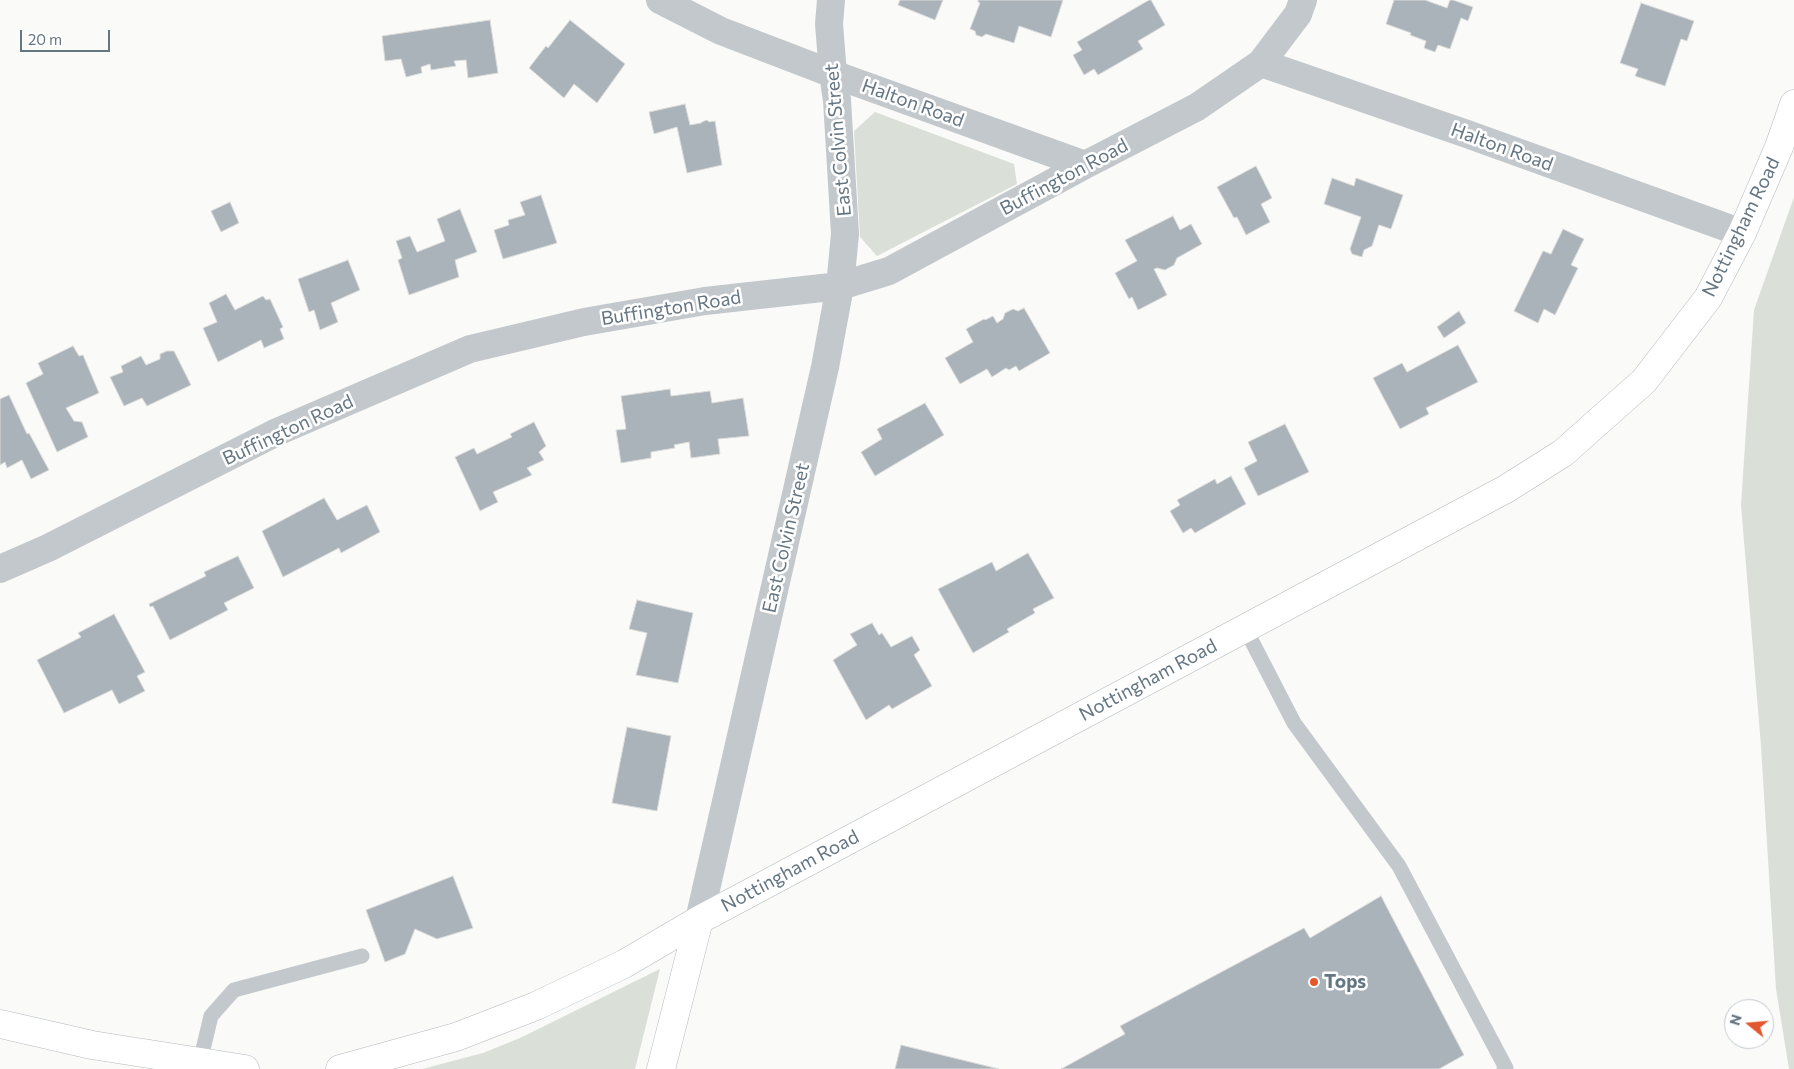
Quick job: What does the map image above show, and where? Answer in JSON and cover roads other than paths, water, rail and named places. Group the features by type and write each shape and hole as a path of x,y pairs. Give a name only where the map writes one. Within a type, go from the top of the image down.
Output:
{"street":[{"name":"Halton Road","path":"660,0 721,31 833,74 1086,165"},
{"name":"East Colvin Street","path":"662,1069 699,920 820,386 840,286 845,234 837,100 829,24 831,0"},
{"name":"Buffington Road","path":"0,569 48,548 277,432 470,349 584,322 704,301 840,286 889,271 1198,107 1261,63 1298,14 1303,0"},
{"name":"Halton Road","path":"1261,63 1467,134 1742,233"},
{"name":"Nottingham Road","path":"340,1069 456,1037 536,1006 624,964 699,920 1506,488 1563,453 1644,381 1708,298 1742,233 1779,147 1794,104"},
{"path":"0,1024 92,1045 244,1069"}],"lane":[{"path":"1245,628 1294,723 1399,866 1506,1068 1504,1069"},
{"path":"200,1062 211,1016 234,990 362,956"}],"place":[{"name":"Tops","path":"1314,982"}]}
